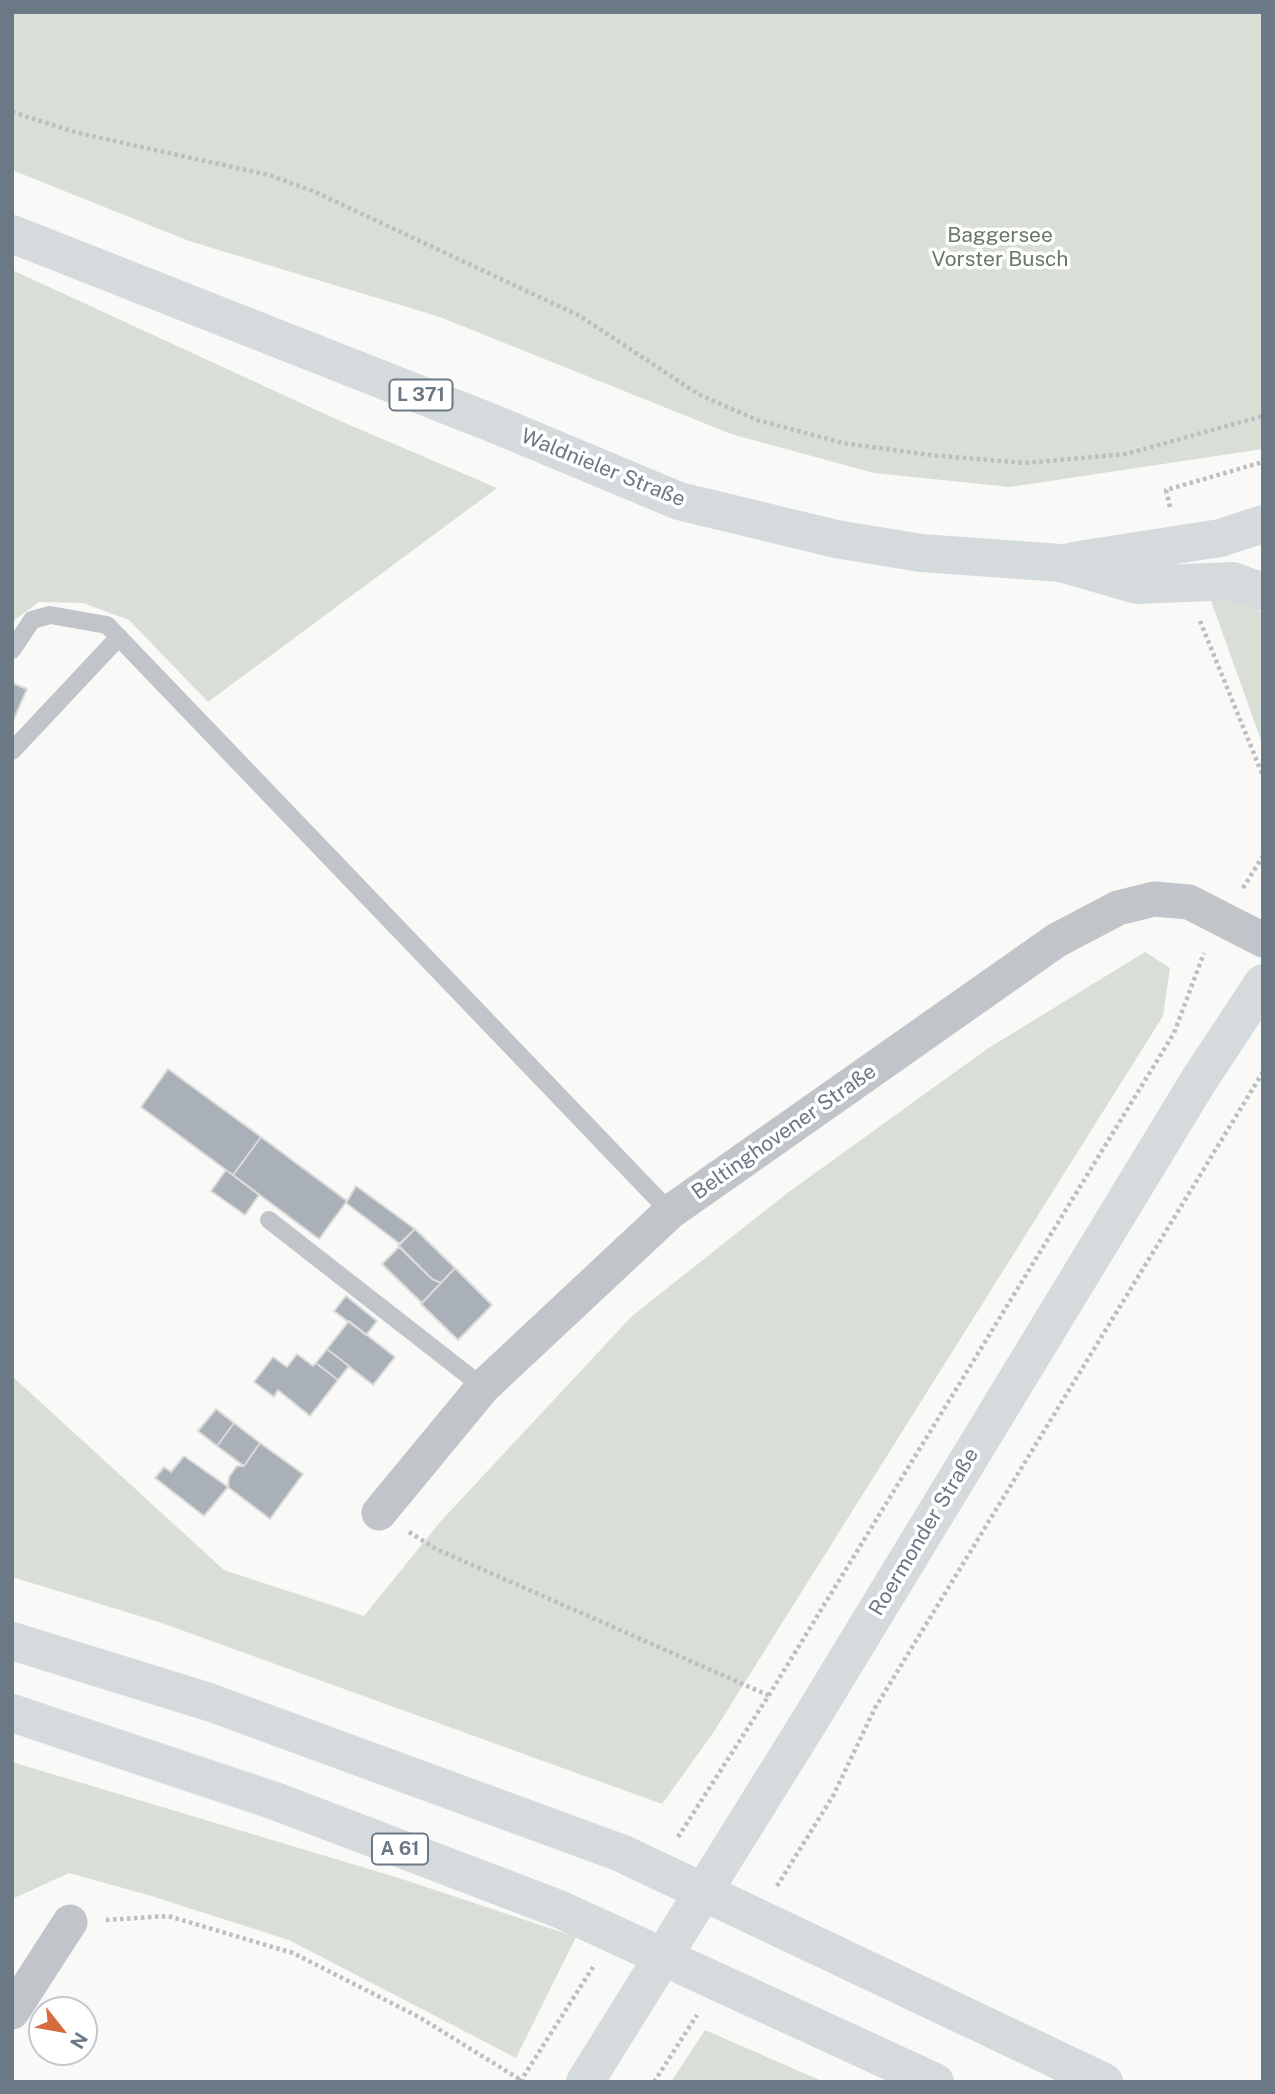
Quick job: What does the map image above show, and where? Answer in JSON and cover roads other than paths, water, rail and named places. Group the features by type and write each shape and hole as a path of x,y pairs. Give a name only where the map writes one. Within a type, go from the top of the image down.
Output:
{"main road":[{"name":"Waldnieler Straße","path":"12,234 497,425 679,501 836,539 909,551 1061,563 1220,538 1263,524"},
{"path":"1061,563 1137,585 1233,581 1263,592"},
{"name":"Roermonder Straße","path":"585,2082 812,1717 1199,1080 1263,983"},
{"path":"12,1642 209,1702 621,1853 1104,2082"},
{"name":"A 61","path":"12,1713 275,1801 559,1909 935,2082"}],"street":[{"name":"Beltinghovener Straße","path":"379,1513 483,1387 670,1212 1069,934 1118,908 1154,899 1189,902 1225,917 1263,940"},
{"path":"12,2012 70,1922"}],"lane":[{"path":"12,650 32,620 50,615 107,625 670,1212"},
{"path":"12,751 119,637"},
{"path":"270,1220 483,1387"}],"park label":[{"name":"Baggersee Vorster Busch","path":"1000,248"}]}
